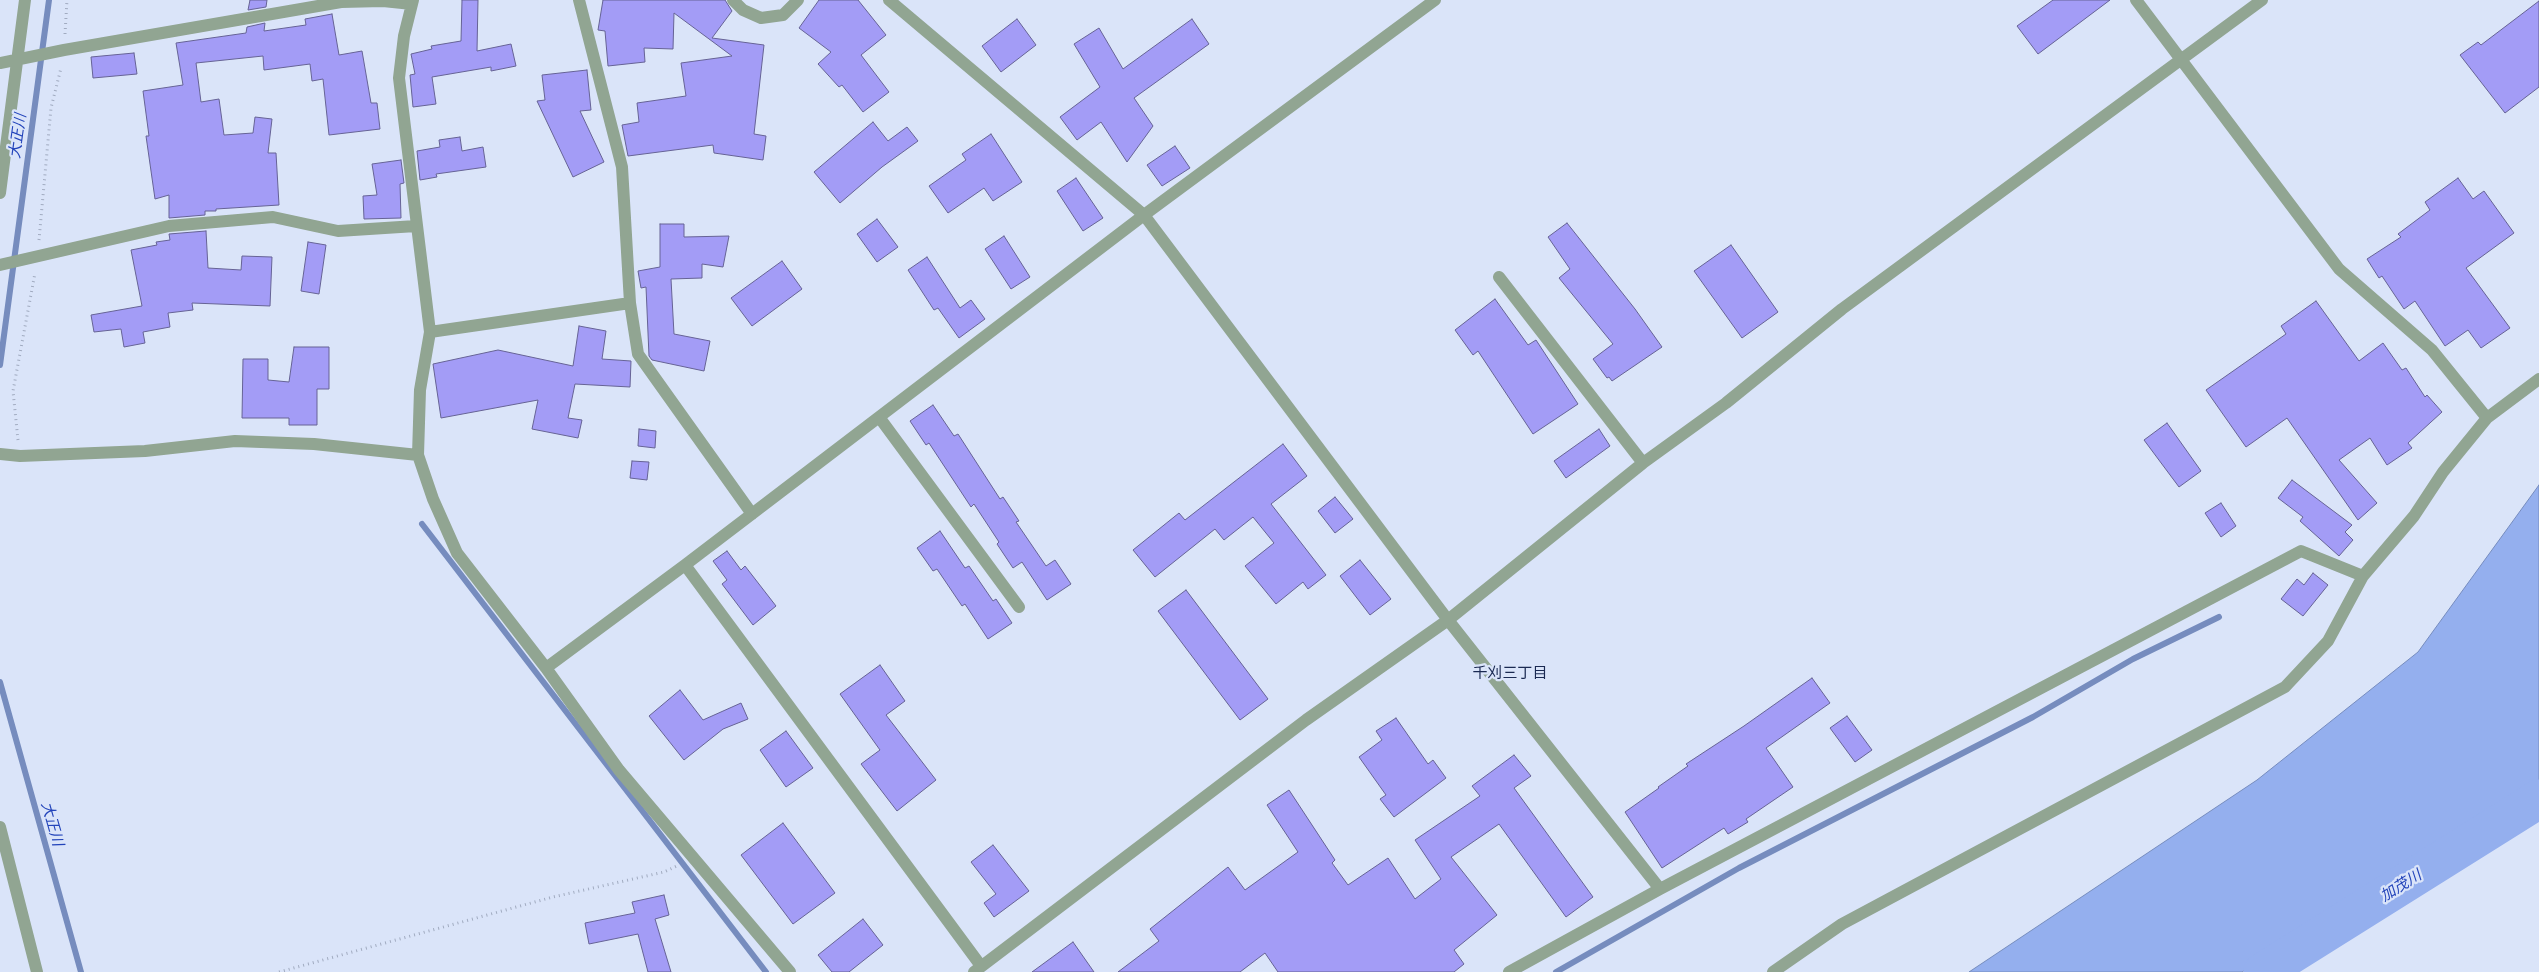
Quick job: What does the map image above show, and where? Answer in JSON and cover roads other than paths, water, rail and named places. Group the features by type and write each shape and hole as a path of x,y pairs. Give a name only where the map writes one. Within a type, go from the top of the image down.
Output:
{"street":[{"path":"0,193 25,0"},
{"path":"579,0 622,167 630,303 638,354 752,514"},
{"path":"733,0 743,10 761,18 783,15 798,0"},
{"path":"889,0 1144,215 1448,620 1660,889"},
{"path":"546,668 685,565 1144,215 1435,0"},
{"path":"2136,0 2339,269 2432,350 2487,418"},
{"path":"685,565 978,969 1306,720 1448,620 1642,463 1726,403 1842,309 2262,0"},
{"path":"0,63 240,18 342,2 413,2 404,36 399,78 430,332 420,390 418,455 433,499 458,553 546,668 619,770 790,972"},
{"path":"0,265 38,258 170,226 273,216 338,231 416,226"},
{"path":"1499,277 1642,463"},
{"path":"430,332 630,303"},
{"path":"1773,972 1842,924 2285,688 2328,641 2363,576 2414,516 2443,472 2487,418 2539,379"},
{"path":"879,417 1019,607"},
{"path":"0,454 20,456 145,451 235,440 314,444 418,455"},
{"path":"1512,971 1660,889 2301,551 2363,576"},
{"path":"0,827 37,972"}],"water":[{"path":"2539,485 2539,812 2351,902 2242,972 1969,972 2257,780 2418,652"}],"waterway":[{"name":"大正川","path":"0,365 49,0"},
{"path":"422,524 766,972"},
{"path":"1556,972 1739,868 2033,717 2133,659 2219,617"},
{"name":"大正川","path":"0,682 81,972"},
{"name":"加茂川","path":"2263,972 2539,799"}],"district":[{"name":"千刈三丁目","path":"1510,674"}]}
